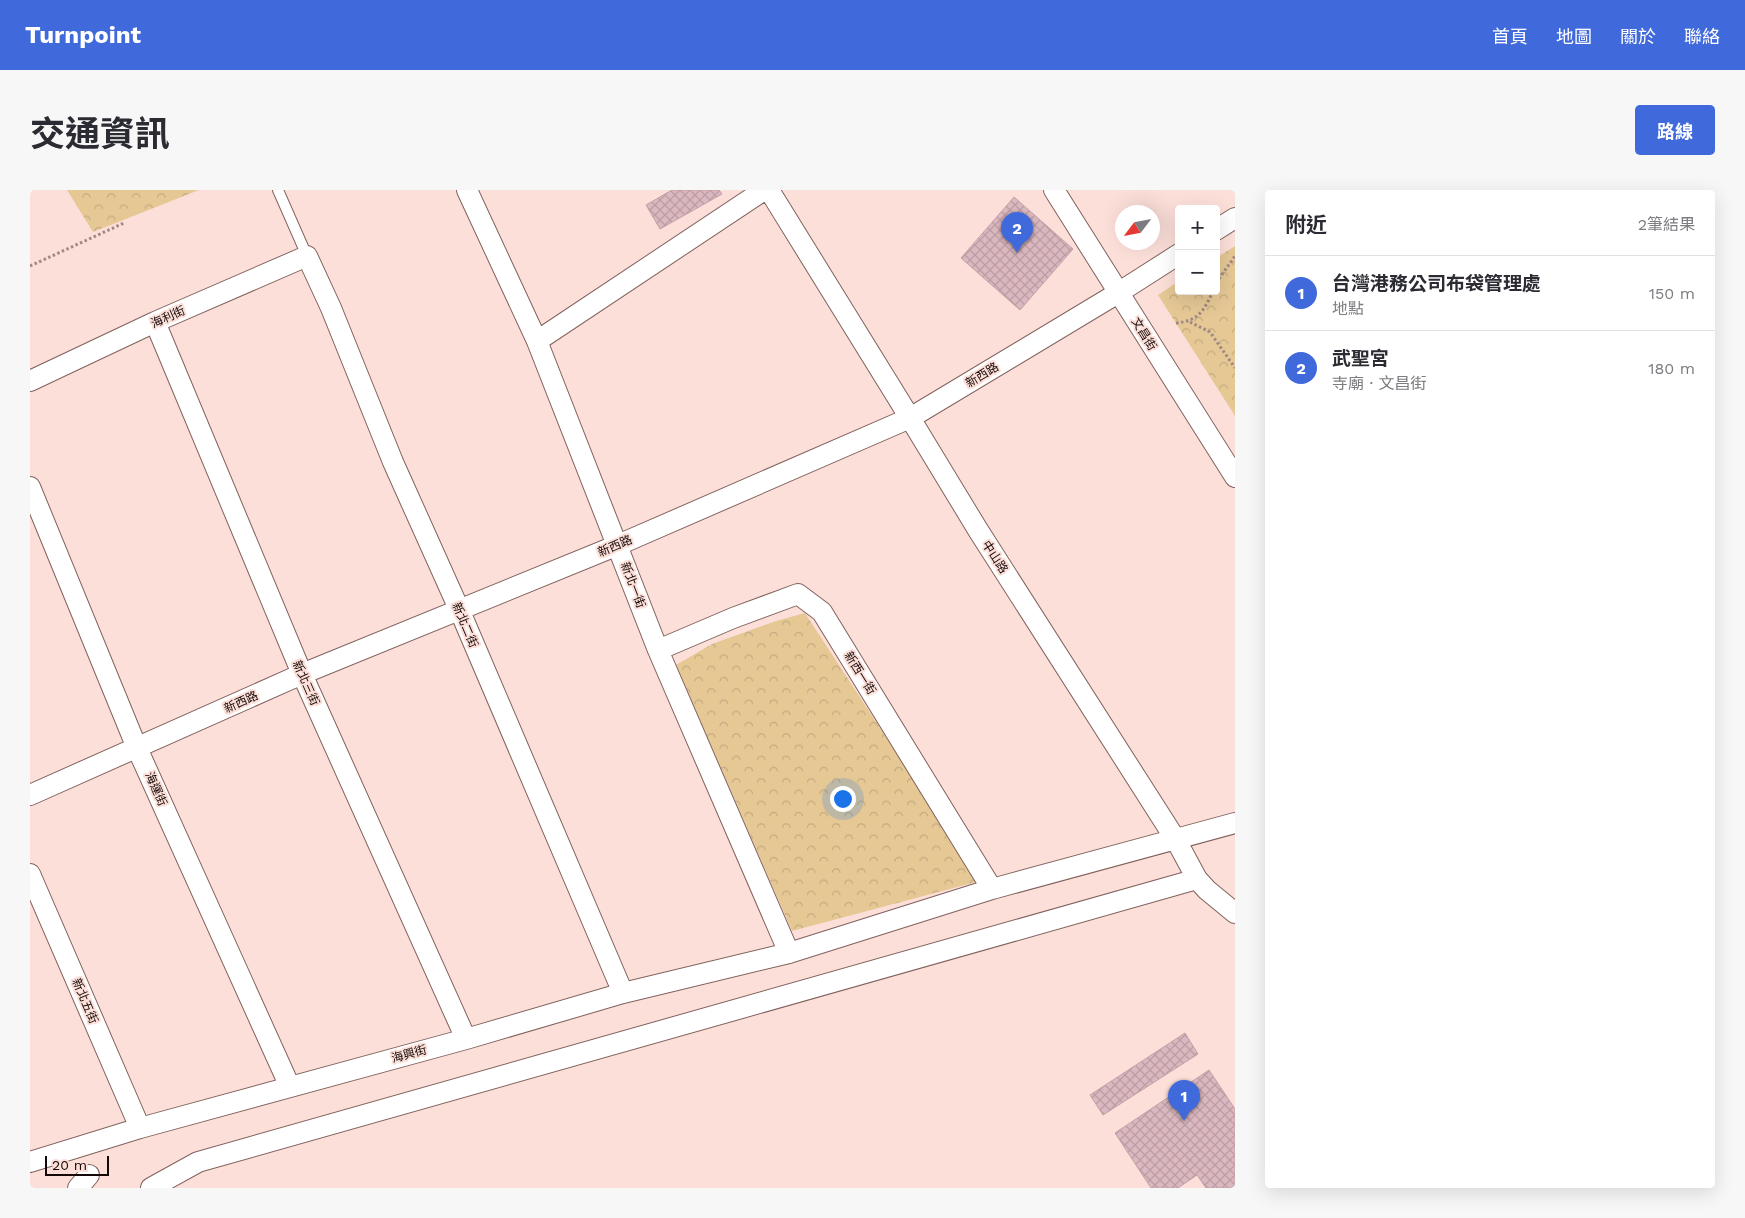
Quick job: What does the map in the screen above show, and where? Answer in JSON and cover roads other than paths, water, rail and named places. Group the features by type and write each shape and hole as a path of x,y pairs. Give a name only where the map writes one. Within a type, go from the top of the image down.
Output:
{"street":[{"name":"新北一街","path":"467,190 537,341 658,650 789,953"},
{"path":"537,341 764,190"},
{"name":"中山路","path":"769,190 978,530 1176,840 1197,879 1207,890 1235,913"},
{"name":"文昌街","path":"1054,190 1235,477"},
{"path":"1220,227 1235,218"},
{"name":"海利街","path":"30,381 155,322 307,256"},
{"name":"新北二街","path":"307,256 331,308 393,462 459,609 623,993"},
{"name":"新西路","path":"30,795 302,674 618,545 910,418 1175,257"},
{"name":"新北三街","path":"155,322 302,674 466,1039"},
{"name":"海運街","path":"30,487 138,748 290,1086"},
{"name":"新西一街","path":"658,650 733,618 798,594 822,612 992,888"},
{"name":"海興街","path":"30,1162 140,1128 466,1039 623,993 789,953 992,888 1235,823"},
{"name":"新北五街","path":"30,874 140,1128"},
{"path":"151,1188 198,1162 1197,879"}],"lane":[{"path":"278,190 307,256"}],"place":[{"name":"武聖宮","path":"1017,253"},
{"name":"台灣港務公司布袋管理處","path":"1184,1121"}]}
